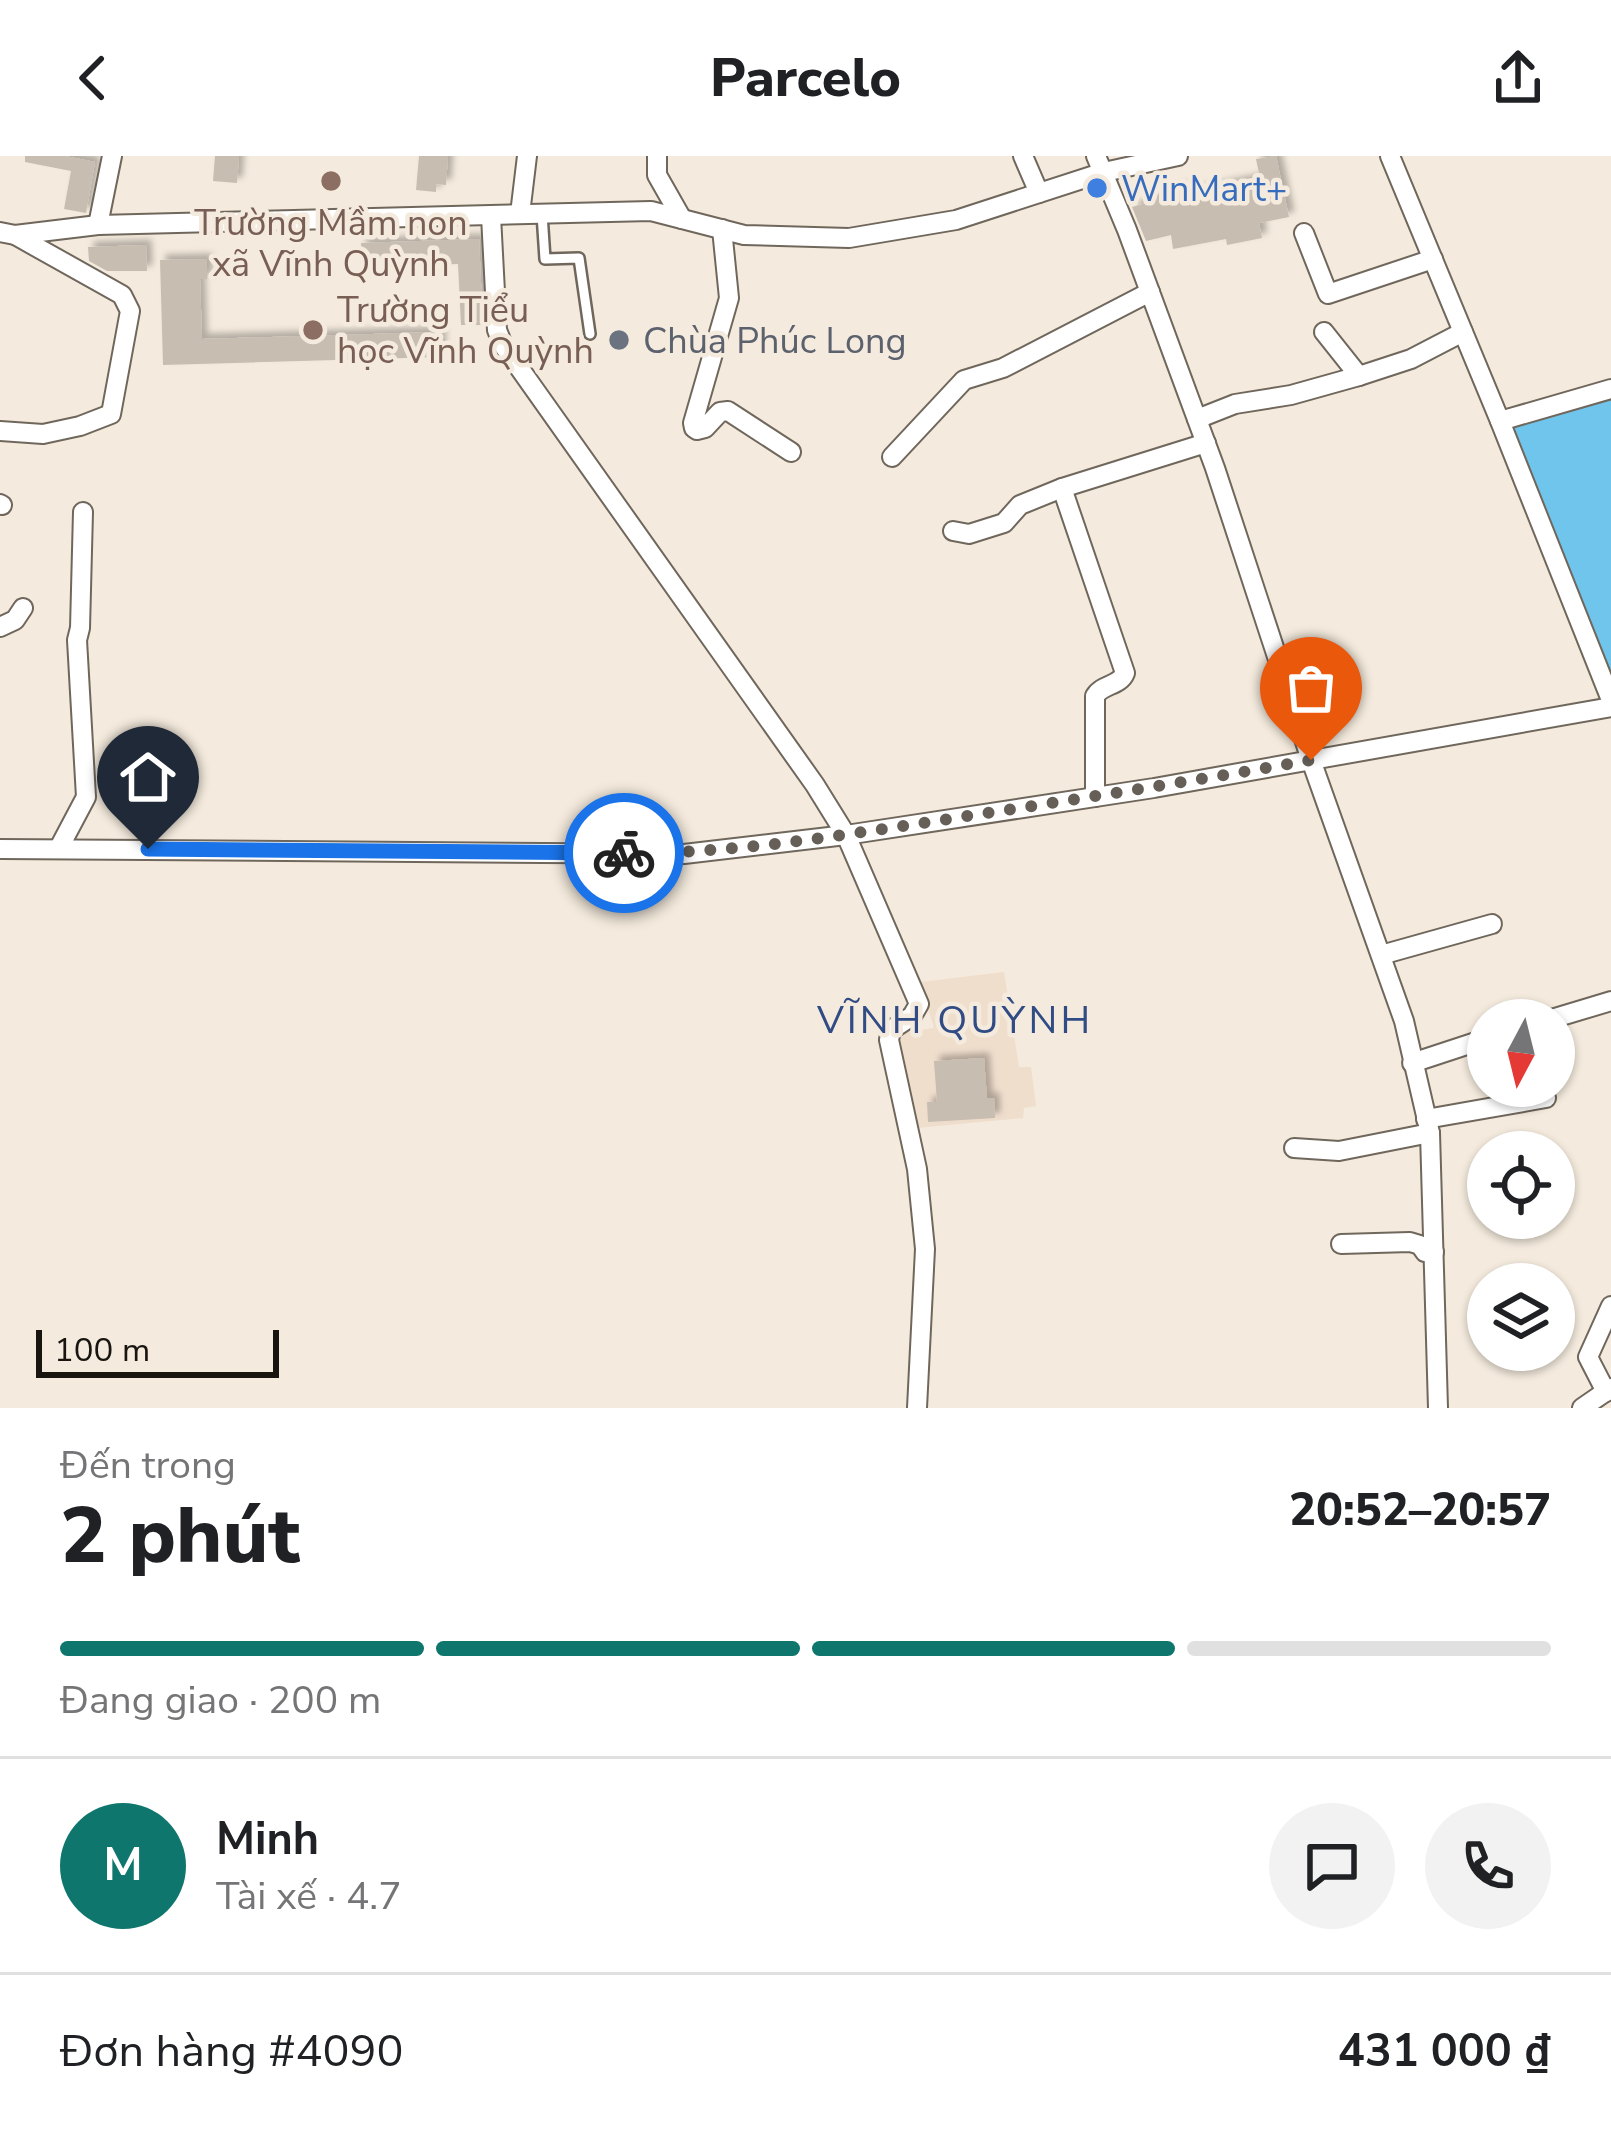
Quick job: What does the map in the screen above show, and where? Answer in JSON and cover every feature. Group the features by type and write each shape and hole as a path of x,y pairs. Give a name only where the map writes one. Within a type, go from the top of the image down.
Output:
{"street":[{"path":"98,225 112,156"},
{"path":"520,214 527,156"},
{"path":"657,156 657,175 682,219"},
{"path":"1023,156 1039,193"},
{"path":"7,234 98,225 651,211 744,235 849,238 956,220 1039,193 1100,164 1178,156"},
{"path":"0,849 684,854 1095,797 1611,704 1390,156"},
{"path":"1100,164 1205,443 1404,1021 1428,1126 1438,1408"},
{"path":"491,216 497,330 502,345 815,784 846,835 919,1004 912,1016 892,1030 889,1040 917,1169 925,1249 917,1408"},
{"path":"722,229 729,298 694,428 705,428 728,411 791,452"},
{"path":"1304,233 1328,294 1433,260"},
{"path":"0,431 43,434 111,414 130,311 122,295 7,234"},
{"path":"892,457 964,380 1003,368 1150,292"},
{"path":"1324,332 1359,376"},
{"path":"1196,419 1235,404 1359,376 1411,358 1463,332"},
{"path":"1500,421 1611,389"},
{"path":"953,531 969,534 1004,523 1020,506 1062,488 1205,443"},
{"path":"1062,488 1125,673 1095,696 1095,797"},
{"path":"59,848 86,797 77,640 83,512"},
{"path":"0,627 15,620 22,608"},
{"path":"1381,956 1492,924"},
{"path":"1575,1012 1611,1001"},
{"path":"1412,1063 1467,1045"},
{"path":"1294,1148 1339,1151 1508,1107"},
{"path":"1341,1244 1410,1242 1434,1252"},
{"path":"1582,1408 1608,1390 1588,1358 1611,1306"}],"lane":[{"path":"542,214 545,259 579,258 590,334"}],"shaded area":[{"path":"1004,972 1019,1067 1031,1067 1036,1106 1024,1108 1023,1118 917,1128 897,1033 934,1028 920,982"}],"water":[{"path":"1611,395 1611,678 1512,426"}],"building":[{"path":"25,156 95,162 86,213 64,209 71,171 25,162"},
{"path":"215,156 239,156 237,183 213,181"},
{"path":"419,156 448,156 446,185 436,184 436,192 416,190"},
{"path":"1276,156 1289,217 1259,223 1262,238 1173,249 1171,235 1146,241 1132,207 1157,200 1156,194 1260,178 1256,159"},
{"path":"479,239 483,325 461,325 458,264 362,268 361,243"},
{"path":"146,245 147,271 107,271 89,261 88,247"},
{"path":"207,259 207,279 200,279 202,339 440,332 441,357 163,365 160,260"},
{"path":"984,1058 987,1098 994,1098 995,1118 928,1122 927,1102 937,1102 934,1061"}],"way so far":[{"path":"624,853 684,854 846,835 1311,760"}],"place":[{"name":"Trường Mầm non xã Vĩnh Quỳnh","path":"331,181"},
{"name":"WinMart+","path":"1097,188"},
{"name":"Trường Tiểu học Vĩnh Quỳnh","path":"313,330"},
{"name":"Chùa Phúc Long","path":"619,340"}],"district":[{"name":"VĨNH QUỲNH","path":"955,1019"}],"route":[{"path":"148,849 624,853"}]}
